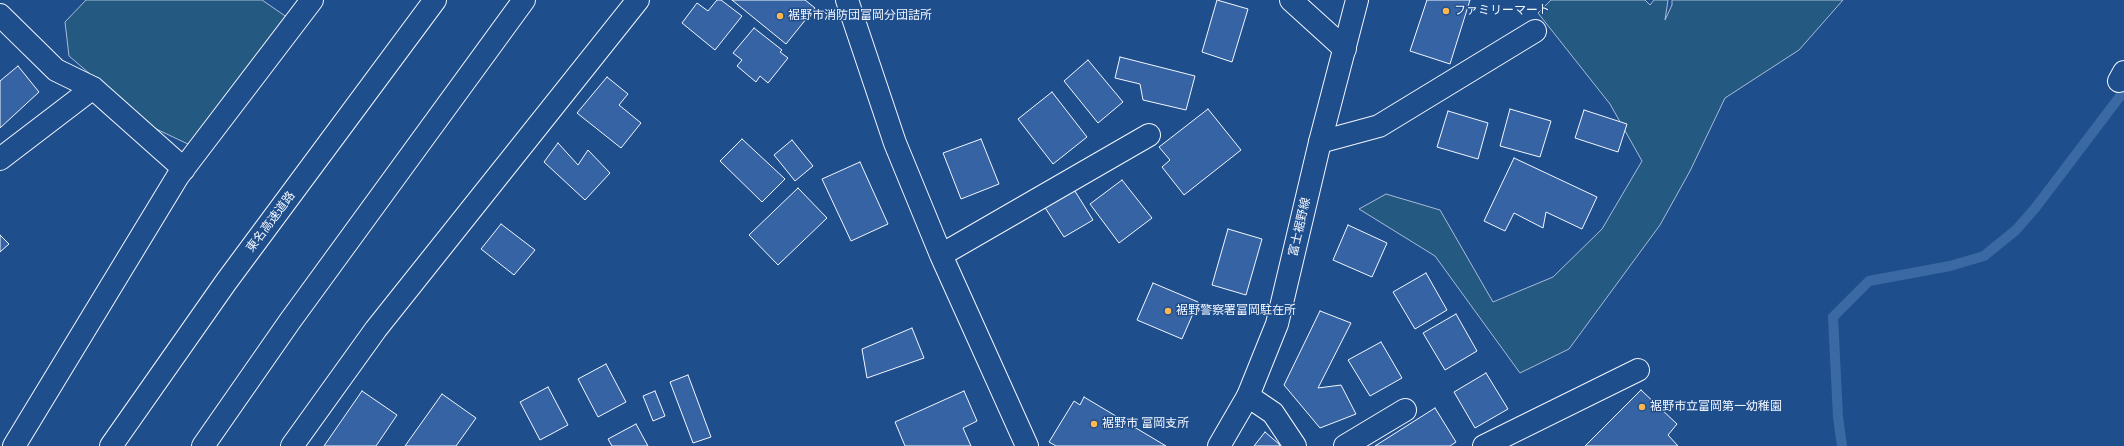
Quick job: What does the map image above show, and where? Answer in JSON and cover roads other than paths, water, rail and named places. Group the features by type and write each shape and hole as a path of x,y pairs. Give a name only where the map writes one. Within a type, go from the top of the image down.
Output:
{"main road":[{"path":"14,446 184,169 312,0"},
{"name":"東名高速道路","path":"111,446 226,282 435,0"},
{"path":"203,446 290,321 524,0"},
{"path":"292,446 376,329 638,0"},
{"path":"846,0 895,142 941,255 1027,446"},
{"path":"1291,0 1345,49"},
{"name":"富士裾野線","path":"1219,446 1248,396 1277,324 1320,142 1357,0"},
{"path":"0,15 56,70 93,88 184,169"},
{"path":"1320,142 1379,126 1535,31"},
{"path":"0,159 93,88"},
{"path":"941,255 1149,135"},
{"path":"1484,446 1638,370"},
{"path":"1248,396 1273,413 1295,446"},
{"path":"1345,446 1405,410"}],"waterway":[{"path":"1842,446 1838,417 1833,317 1869,281 1950,266 1984,256 2016,230 2036,207 2124,91"}],"place":[{"name":"ファミリーマート","path":"1446,11"},
{"name":"裾野市消防団富岡分団詰所","path":"780,16"},
{"name":"裾野警察署富岡駐在所","path":"1168,311"},
{"name":"裾野市立富岡第一幼稚園","path":"1642,407"},
{"name":"裾野市 富岡支所","path":"1094,424"}]}
